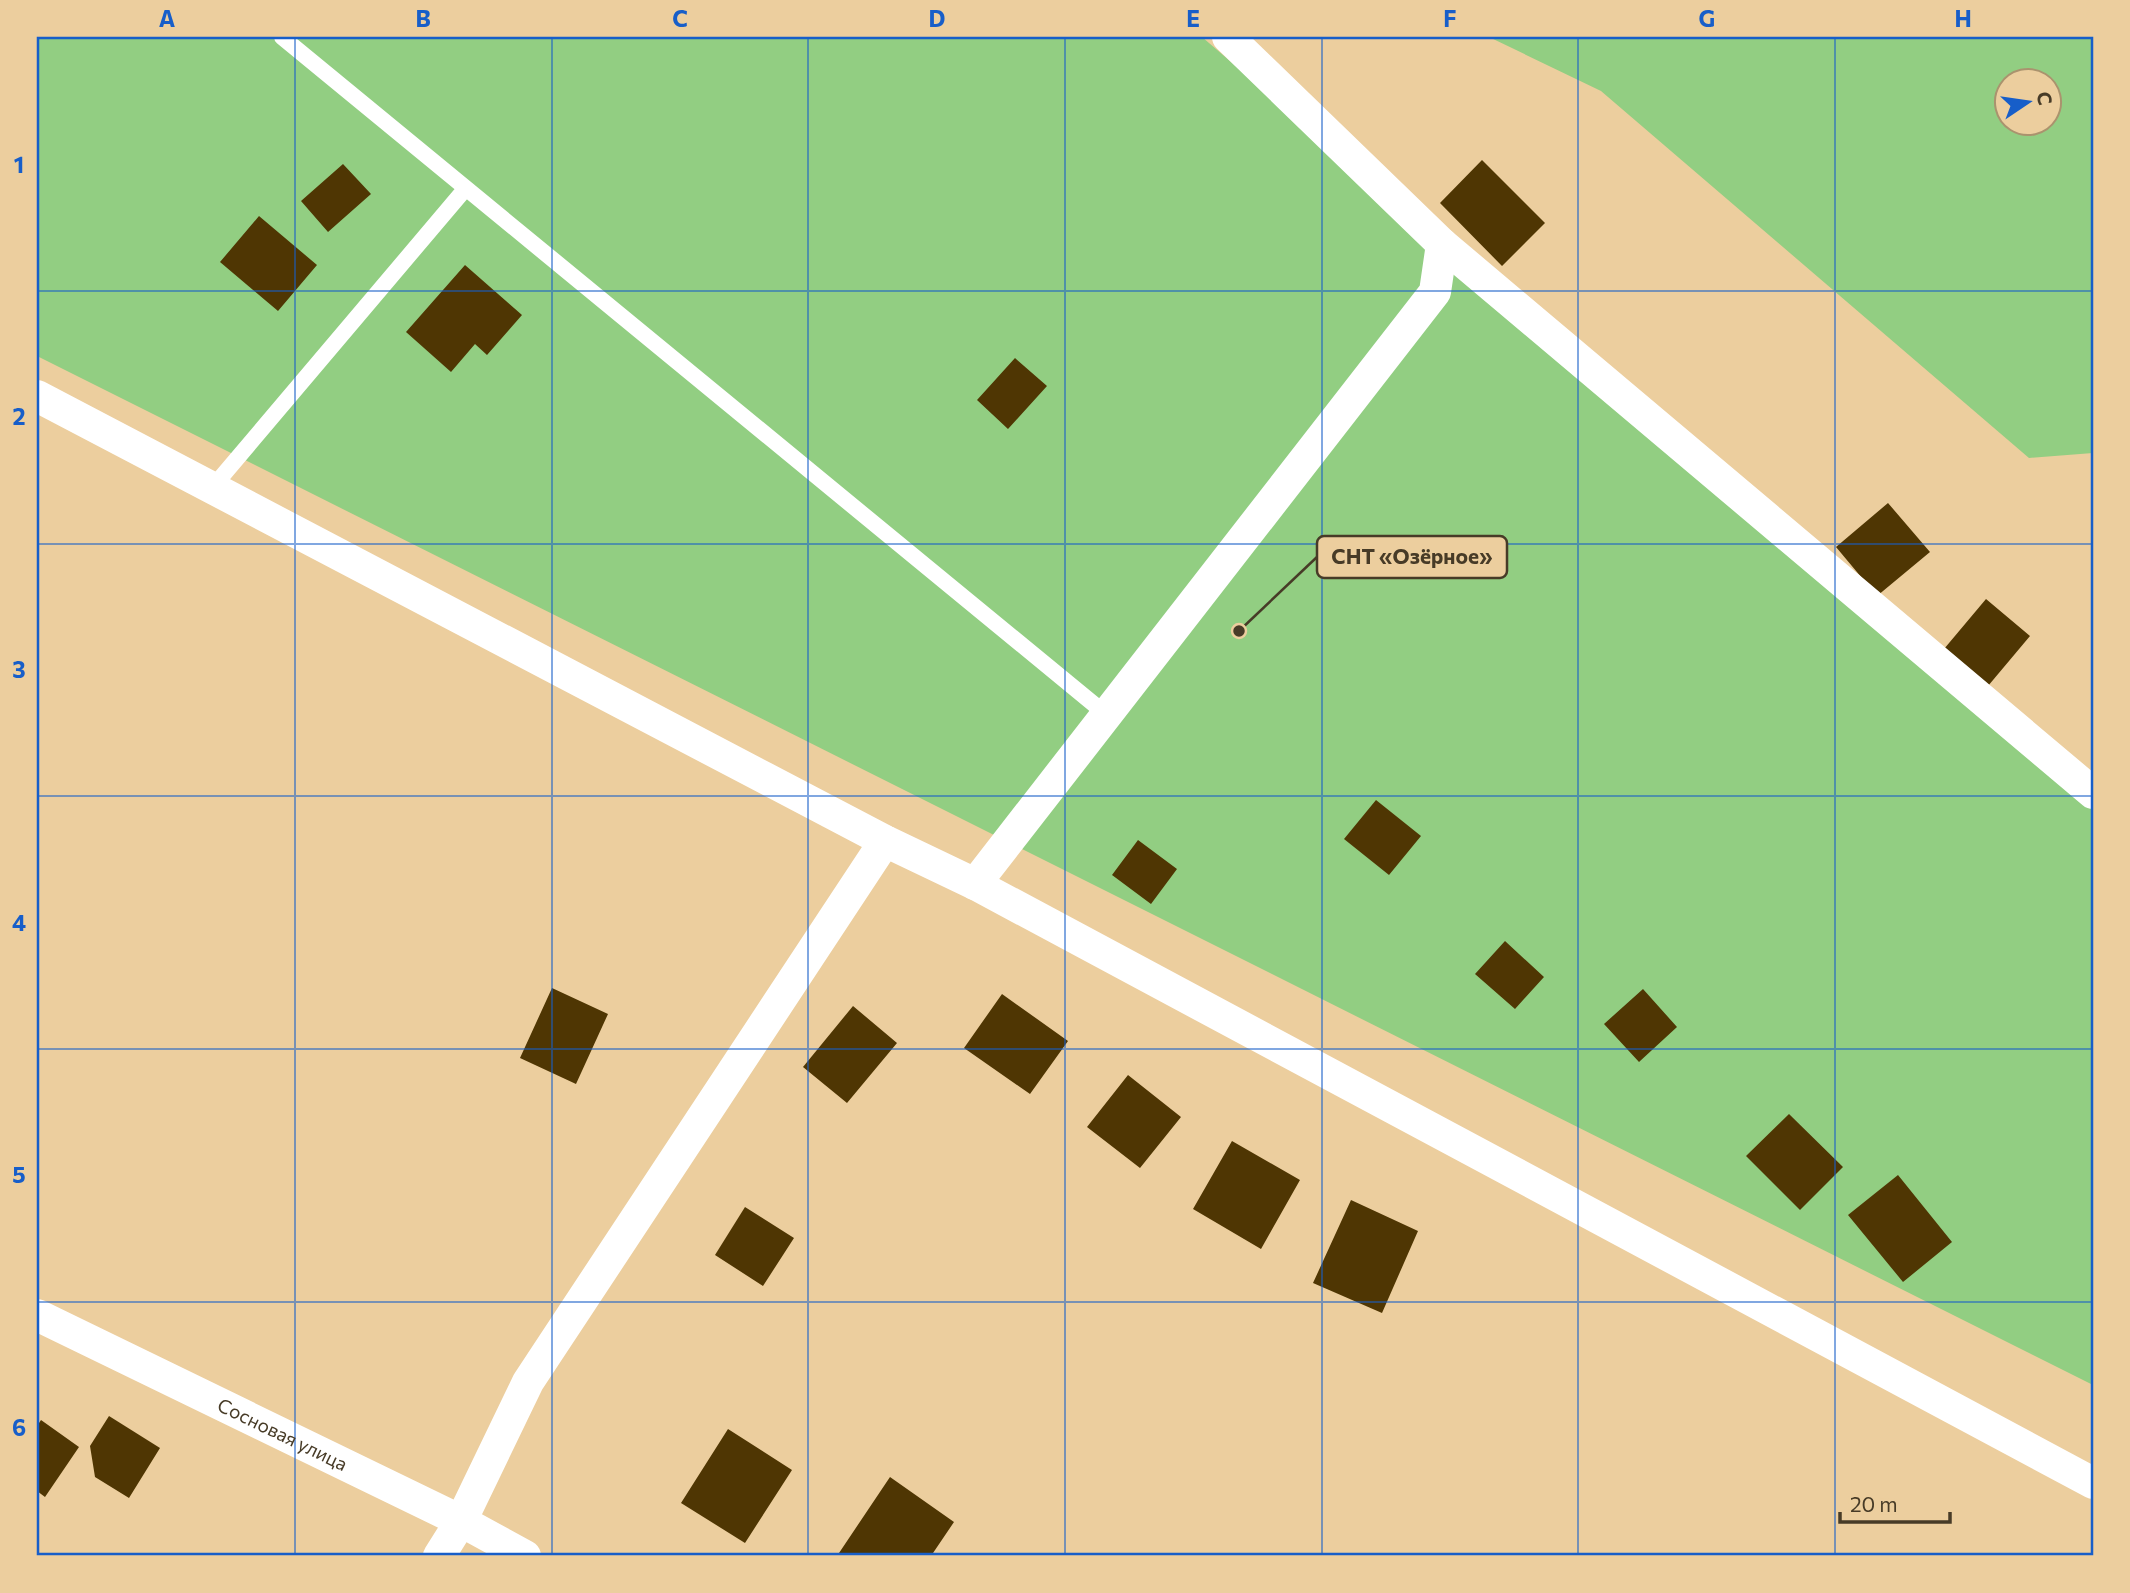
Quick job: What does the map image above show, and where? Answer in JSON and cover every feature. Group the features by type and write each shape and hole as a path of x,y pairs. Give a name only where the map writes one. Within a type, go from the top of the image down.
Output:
{"street":[{"path":"1228,37 1442,244 2093,793"},
{"path":"975,884 1435,292 1442,244"},
{"path":"37,396 885,841 975,884 2093,1483"},
{"path":"439,1556 461,1521 528,1382 885,841"},
{"name":"Сосновая улица","path":"37,1315 461,1521 525,1556"}],"lane":[{"path":"282,37 1107,715"},
{"path":"212,488 466,188"}],"green space":[{"path":"37,37 1202,37 2093,800 2093,1385 37,356"},
{"path":"1489,37 2093,37 2093,453 2029,458 1601,91"}],"building":[{"path":"1482,160 1545,223 1502,266 1440,203"},
{"path":"343,164 371,194 328,232 301,201"},
{"path":"259,216 317,265 278,311 220,262"},
{"path":"465,265 522,315 487,355 475,344 451,372 406,332"},
{"path":"1015,358 1047,386 1008,429 977,400"},
{"path":"1888,503 1930,552 1877,596 1836,547"},
{"path":"1986,599 2030,636 1988,686 1944,649"},
{"path":"1376,800 1421,836 1389,875 1344,839"},
{"path":"1138,840 1177,869 1151,904 1112,875"},
{"path":"1505,941 1544,977 1515,1009 1475,974"},
{"path":"552,988 608,1014 576,1084 520,1058"},
{"path":"1643,989 1677,1027 1639,1062 1604,1024"},
{"path":"1002,994 1068,1041 1030,1094 964,1048"},
{"path":"853,1006 897,1043 847,1103 803,1067"},
{"path":"1128,1075 1181,1117 1140,1168 1087,1127"},
{"path":"1789,1114 1843,1167 1800,1210 1746,1156"},
{"path":"1232,1141 1300,1180 1261,1249 1193,1209"},
{"path":"1898,1175 1952,1242 1903,1282 1848,1215"},
{"path":"1351,1200 1418,1231 1382,1313 1313,1283"},
{"path":"745,1207 794,1238 763,1286 715,1255"},
{"path":"109,1416 160,1448 129,1498 95,1477 90,1446"},
{"path":"41,1420 79,1447 45,1497 37,1491 37,1426"},
{"path":"728,1429 792,1470 745,1543 681,1503"},
{"path":"890,1477 954,1522 931,1556 837,1556"}],"place":[{"name":"СНТ «Озёрное»","path":"1239,631"}]}
